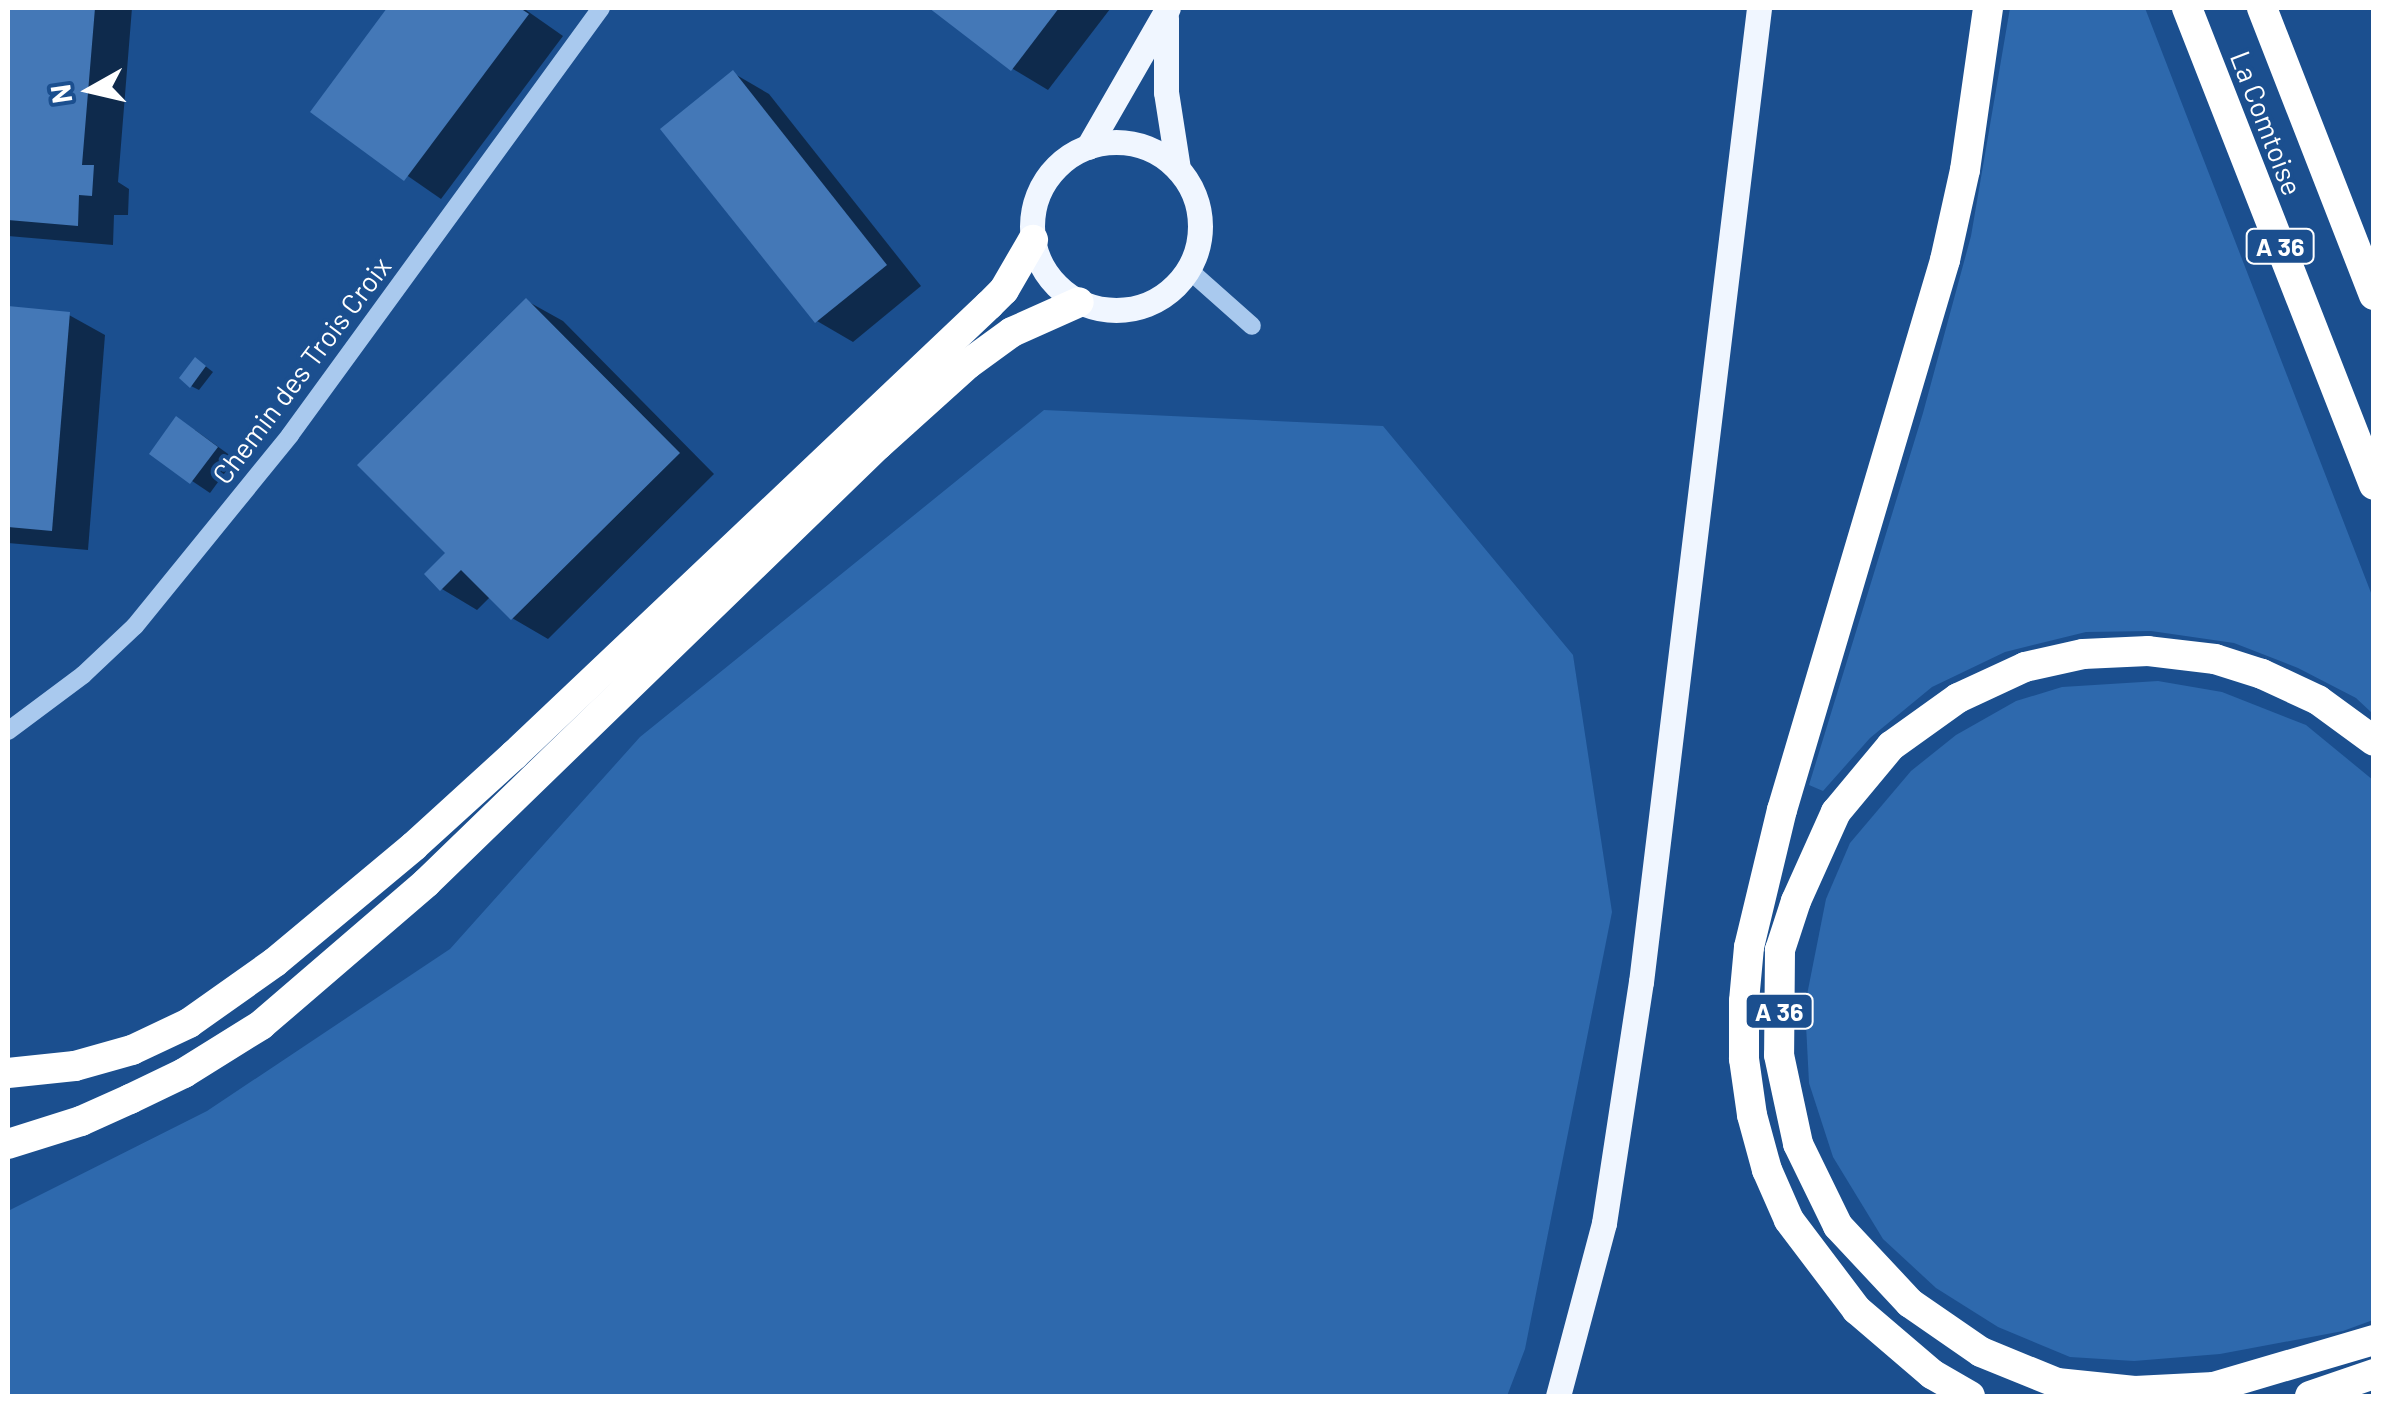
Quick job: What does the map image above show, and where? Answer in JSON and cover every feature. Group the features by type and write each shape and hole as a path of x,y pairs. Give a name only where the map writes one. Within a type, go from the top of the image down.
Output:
{"highway":[{"name":"A 36","path":"1970,1396 1932,1374 1857,1310 1789,1220 1767,1170 1752,1115 1744,1059 1744,1001 1749,947 1782,810 1945,260 1964,170 1988,8"},
{"name":"La Comtoise","path":"2187,8 2374,485"},
{"name":"La Comtoise","path":"2262,8 2374,295"},
{"path":"8,1072 75,1066 132,1050 189,1022 275,962 414,846 514,754 988,305 1033,240"},
{"path":"8,1144 130,1099 197,1065 262,1024 426,883 864,459 968,364 1012,332 1080,302"},
{"name":"A 36","path":"2374,741 2318,700 2262,674 2215,659 2148,651 2084,654 2025,667 1958,698 1891,746 1836,812 1796,901 1780,950 1778,1055 1798,1144 1838,1226 1910,1303 1981,1352 2057,1383 2136,1392 2214,1387 2318,1360 2374,1340"},
{"path":"2310,1396 2374,1374"}],"main road":[{"path":"1558,1396 1604,1224 1641,982 1759,8"},
{"path":"1088,147 1167,10"},
{"path":"1167,10 1166,92 1178,169"},
{"path":"1112,142 1136,144 1159,153 1178,169 1193,192 1200,218 1198,245 1189,270 1152,303 1115,310 1080,302 1060,289 1044,270 1033,240 1036,199 1048,177 1066,158 1088,147 1112,142"}],"street":[{"name":"Chemin des Trois Croix","path":"8,731 84,676 135,626 290,435 602,8"},
{"path":"1189,270 1252,326"}],"shaded area":[{"path":"2010,8 2145,8 2373,598 2373,714 2356,698 2298,668 2234,643 2151,631 2086,632 2005,652 1932,687 1870,738 1823,791 1809,785 1923,413 1971,236"},
{"path":"1044,410 1383,426 1573,655 1612,912 1525,1349 1507,1396 8,1396 8,1211 207,1111 450,949 640,737"},
{"path":"2158,681 2222,692 2306,725 2373,780 2373,1320 2343,1331 2220,1354 2134,1361 2070,1357 1998,1327 1936,1288 1883,1239 1833,1157 1809,1083 1805,1005 1826,899 1850,843 1911,771 1956,735 2016,701 2062,687"}],"building":[{"path":"8,8 95,8 82,165 94,165 92,196 79,195 78,226 8,220"},
{"path":"387,8 520,8 529,14 404,181 310,112"},
{"path":"929,8 1059,8 1011,71"},
{"path":"733,70 887,265 815,323 660,129"},
{"path":"526,298 680,453 511,620 461,570 440,591 424,574 445,553 357,465"},
{"path":"8,306 70,312 52,531 8,527"},
{"path":"195,357 206,366 190,388 179,378"},
{"path":"176,416 218,447 190,484 149,454"}]}
